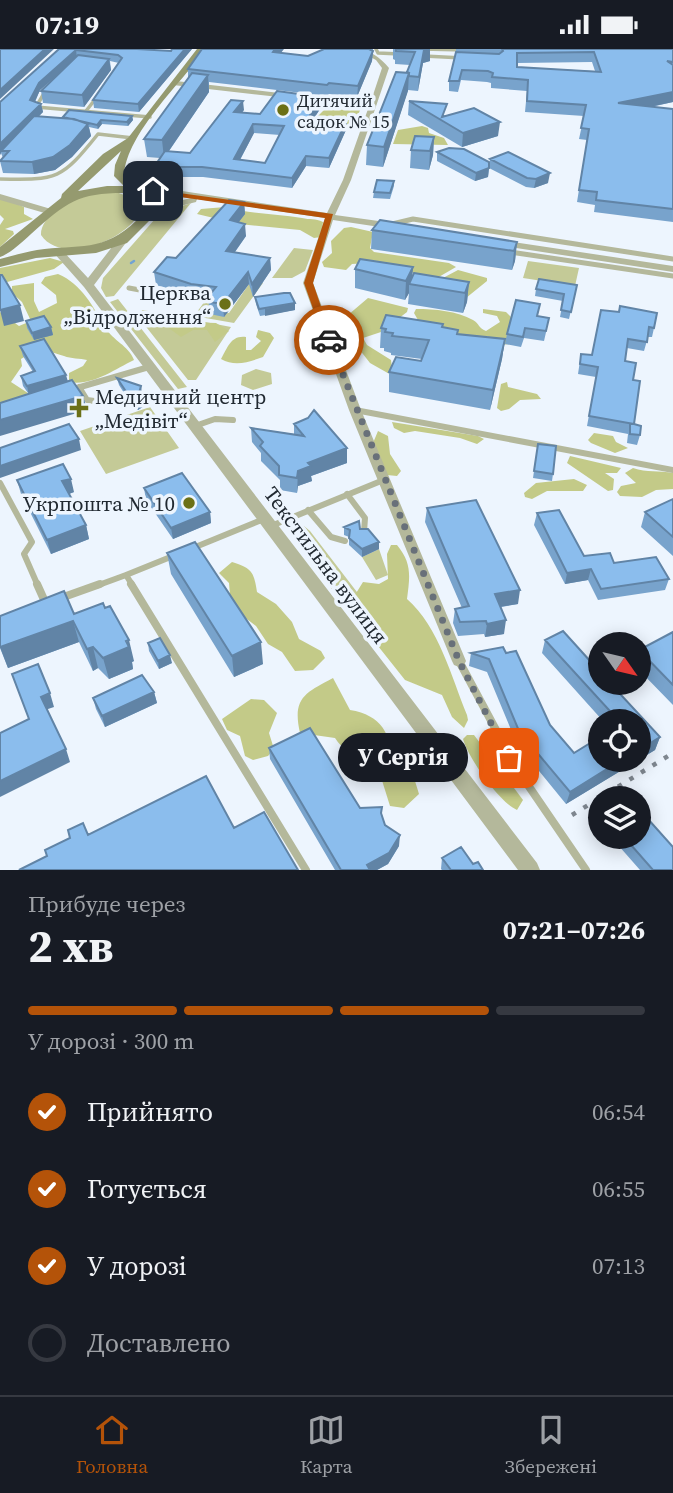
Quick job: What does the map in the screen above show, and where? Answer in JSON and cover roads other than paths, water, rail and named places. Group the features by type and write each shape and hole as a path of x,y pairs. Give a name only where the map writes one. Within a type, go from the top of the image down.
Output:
{"main road":[{"path":"0,263 58,252 96,249 123,240 146,218 148,205 117,171 133,138 202,49"},
{"path":"0,253 64,198 107,156 133,138"},
{"path":"64,198 101,189 133,190"},
{"path":"35,223 36,238 58,252"}],"street":[{"path":"360,49 378,59 386,68 347,180 330,216 309,283 355,410 386,479 459,661"},
{"path":"176,83 372,107"},
{"path":"133,190 207,198 673,269"},
{"path":"0,197 48,211"},
{"path":"146,218 164,207 207,198"},
{"path":"88,285 123,240"},
{"name":"Текстильна вулиця","path":"58,252 88,285 530,870"}],"lane":[{"path":"376,49 378,53 409,55"},
{"path":"390,49 408,49"},
{"path":"419,49 475,51"},
{"path":"422,56 472,58"},
{"path":"52,84 36,107 150,117"},
{"path":"86,111 101,92"},
{"path":"89,129 98,134 133,138"},
{"path":"0,179 44,180 60,177 98,134"},
{"path":"386,225 414,219 673,259"},
{"path":"386,225 402,234"},
{"path":"500,250 673,276"},
{"path":"129,288 188,299"},
{"path":"66,391 149,367"},
{"path":"79,387 87,400 109,403"},
{"path":"355,410 673,470"},
{"path":"194,426 215,419 233,420"},
{"path":"34,608 268,522 308,510 386,479"},
{"path":"0,483 32,542 24,554 46,604"},
{"path":"347,494 365,518 364,532"},
{"path":"308,510 331,537 345,541"},
{"path":"126,575 306,870"},
{"path":"459,661 495,736 552,826 586,870"}],"railway":[{"path":"572,815 673,753"}],"place":[{"name":"Дитячий садок № 15","path":"283,110"},
{"name":"Церква „Відродження“","path":"225,304"},
{"name":"Медичний центр „Медівіт“","path":"79,408"},
{"name":"Укрпошта № 10","path":"189,503"},
{"name":"У Сергія","path":"509,758"}]}
